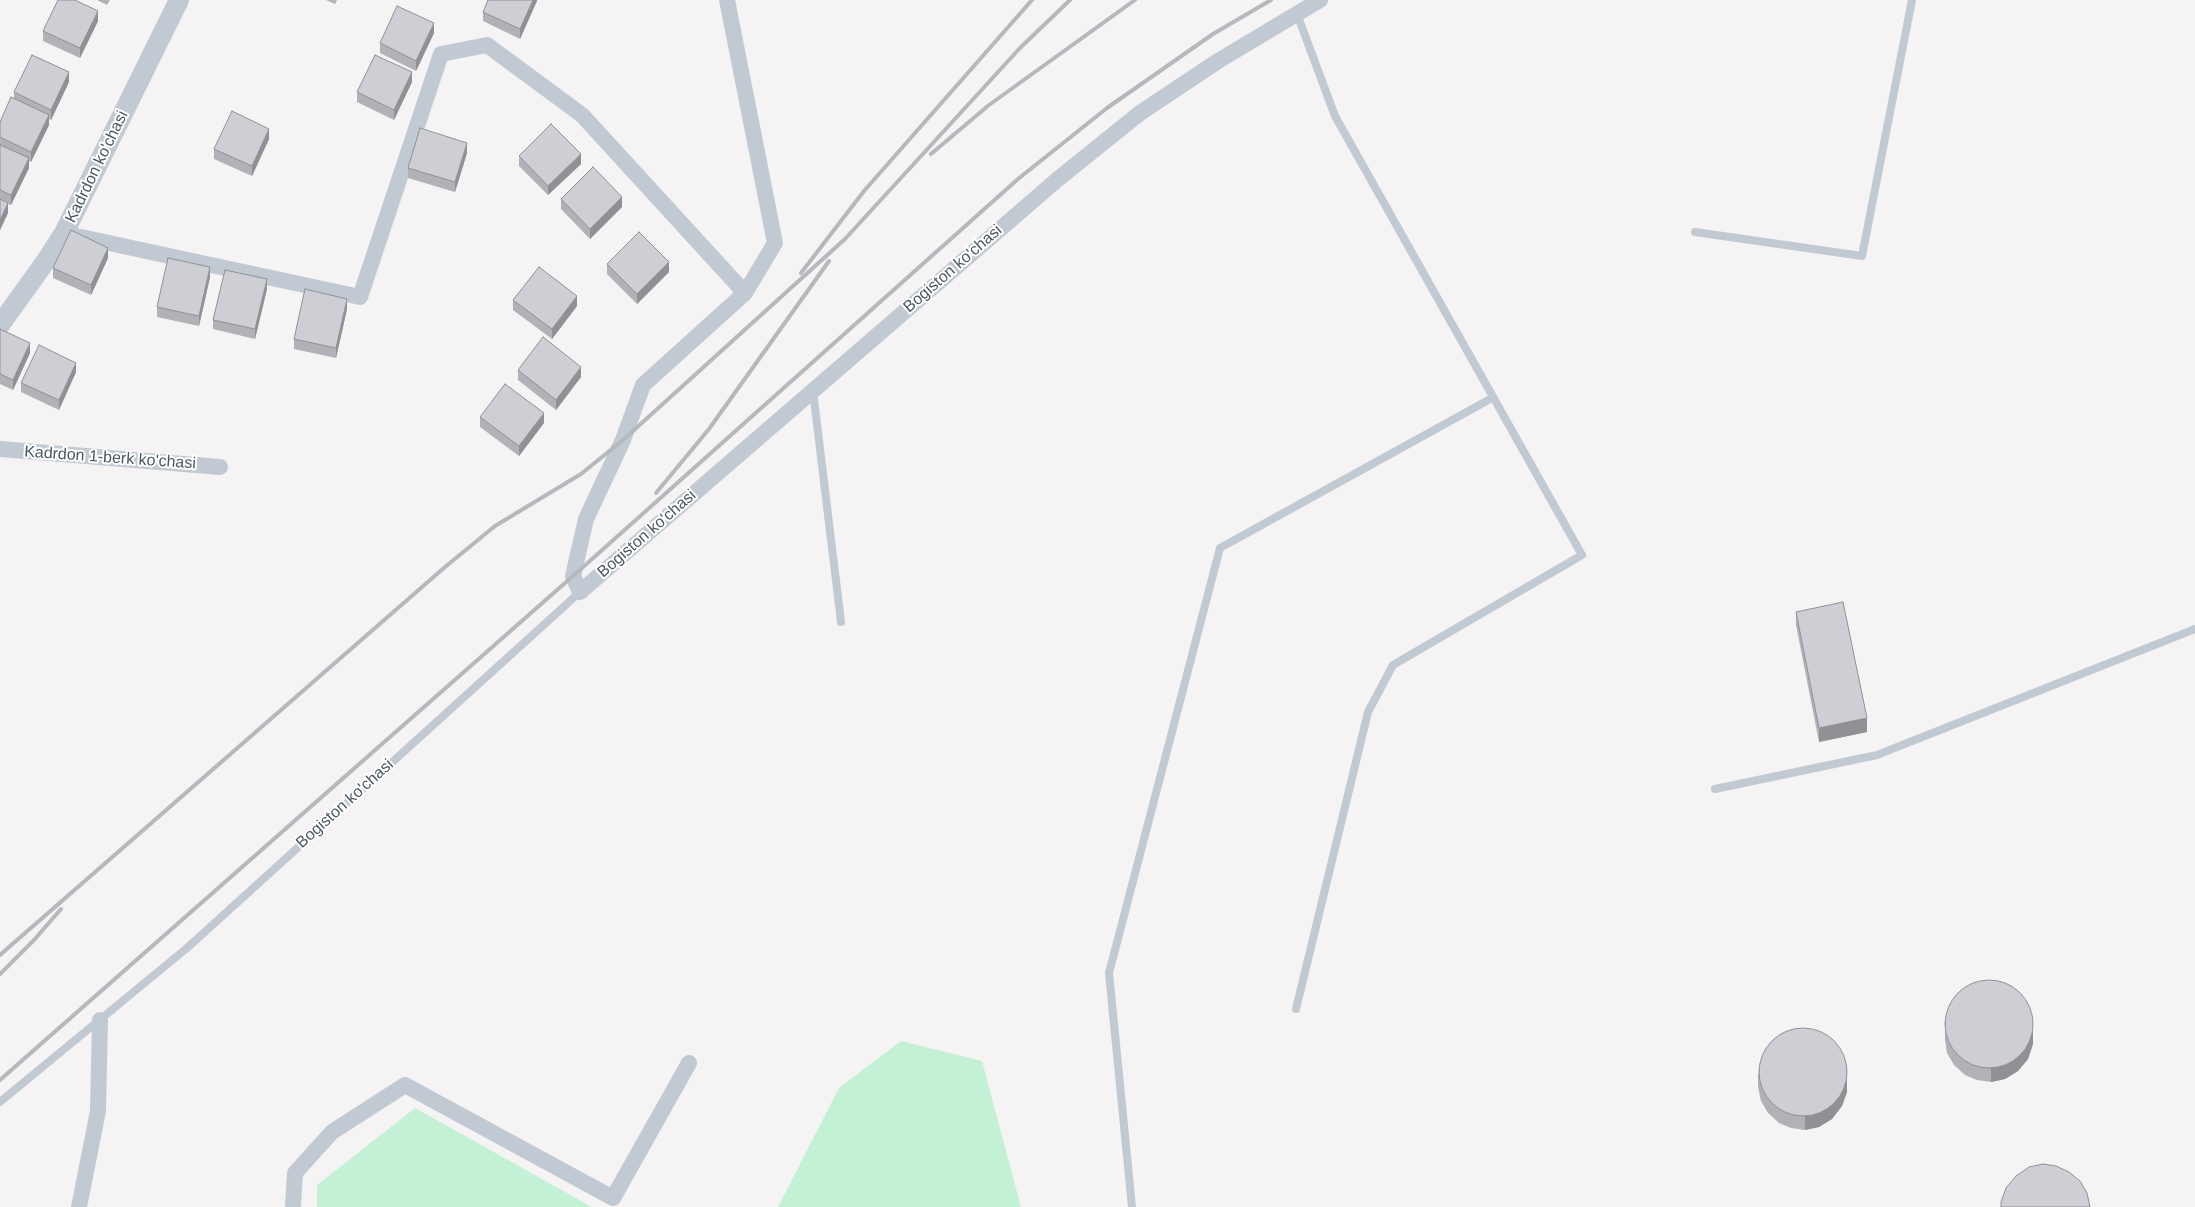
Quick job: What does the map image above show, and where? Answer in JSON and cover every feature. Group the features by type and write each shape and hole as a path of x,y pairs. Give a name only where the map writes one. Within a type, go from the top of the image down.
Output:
{"street":[{"name":"Kadrdon ko'chasi","path":"0,325 64,233 179,0"},
{"path":"580,592 573,576 586,519 623,440 643,385 745,293 775,243 727,0"},
{"name":"Bogiston ko'chasi","path":"580,592 1058,179 1140,113 1218,60 1320,0"},
{"path":"64,233 360,298 441,54 487,45 582,115 745,293"},
{"name":"Kadrdon 1-berk ko'chasi","path":"0,450 220,467"},
{"path":"79,1207 98,1111 100,1020"},
{"path":"293,1207 295,1173 332,1132 405,1085 613,1198 689,1063"}],"lane":[{"path":"1694,232 1862,256 1912,0"},
{"path":"1296,1009 1368,712 1393,666 1582,554 1492,398 1335,116 1297,14"},
{"path":"814,391 841,622"},
{"path":"1132,1207 1109,973 1220,548 1492,398"},
{"name":"Bogiston ko'chasi","path":"0,1102 187,948 580,592"},
{"path":"1715,789 1877,755 2195,629"}],"green space":[{"path":"901,1041 982,1061 1021,1207 778,1207 839,1088"},
{"path":"415,1108 592,1207 317,1207 317,1185"}],"building":[{"path":"58,0 75,0 98,11 80,48 43,31"},
{"path":"488,0 533,0 520,29 483,12"},
{"path":"397,6 434,23 416,61 380,43"},
{"path":"32,55 69,72 51,110 14,92"},
{"path":"375,55 412,72 394,110 357,92"},
{"path":"11,97 49,115 31,152 0,137 0,122"},
{"path":"232,111 269,129 252,166 214,149"},
{"path":"551,124 581,154 548,186 519,156"},
{"path":"420,128 467,143 455,182 408,168"},
{"path":"0,145 29,158 11,195 0,190"},
{"path":"593,167 622,197 590,229 561,199"},
{"path":"0,199 8,203 0,220"},
{"path":"71,230 108,248 91,285 53,268"},
{"path":"639,232 669,262 637,294 607,264"},
{"path":"168,258 210,267 199,316 157,307"},
{"path":"539,267 577,296 552,329 513,300"},
{"path":"225,270 267,279 255,329 213,320"},
{"path":"305,289 347,299 336,348 294,339"},
{"path":"0,329 30,343 13,380 0,374"},
{"path":"543,337 581,367 556,400 518,370"},
{"path":"39,345 76,363 59,400 21,383"},
{"path":"505,384 544,413 519,446 480,417"},
{"path":"1843,602 1867,718 1819,728 1796,612"},
{"path":"1989,980 2006,983 2014,987 2026,999 2030,1007 2033,1024 2030,1041 2026,1049 2014,1061 2006,1065 1989,1068 1972,1065 1964,1061 1952,1049 1948,1041 1945,1024 1948,1007 1952,999 1964,987 1972,983"},
{"path":"1803,1028 1820,1031 1828,1035 1840,1047 1844,1055 1847,1072 1844,1089 1840,1097 1828,1109 1820,1113 1803,1116 1786,1113 1778,1109 1766,1097 1762,1089 1759,1072 1762,1055 1766,1047 1778,1035 1786,1031"},
{"path":"2043,1164 2056,1166 2069,1172 2080,1181 2087,1193 2090,1207 2001,1207 2006,1188 2016,1176 2029,1167"}],"railway":[{"path":"801,273 864,191 1032,0"},
{"path":"0,955 445,567 495,526 581,474 623,440 845,239 1020,48 1070,0"},
{"path":"931,154 989,105 1135,0"},
{"path":"0,1080 573,576 1018,179 1107,108 1213,34 1271,0"},
{"path":"656,493 709,429 829,261"},
{"path":"0,974 34,940 61,909"}]}
